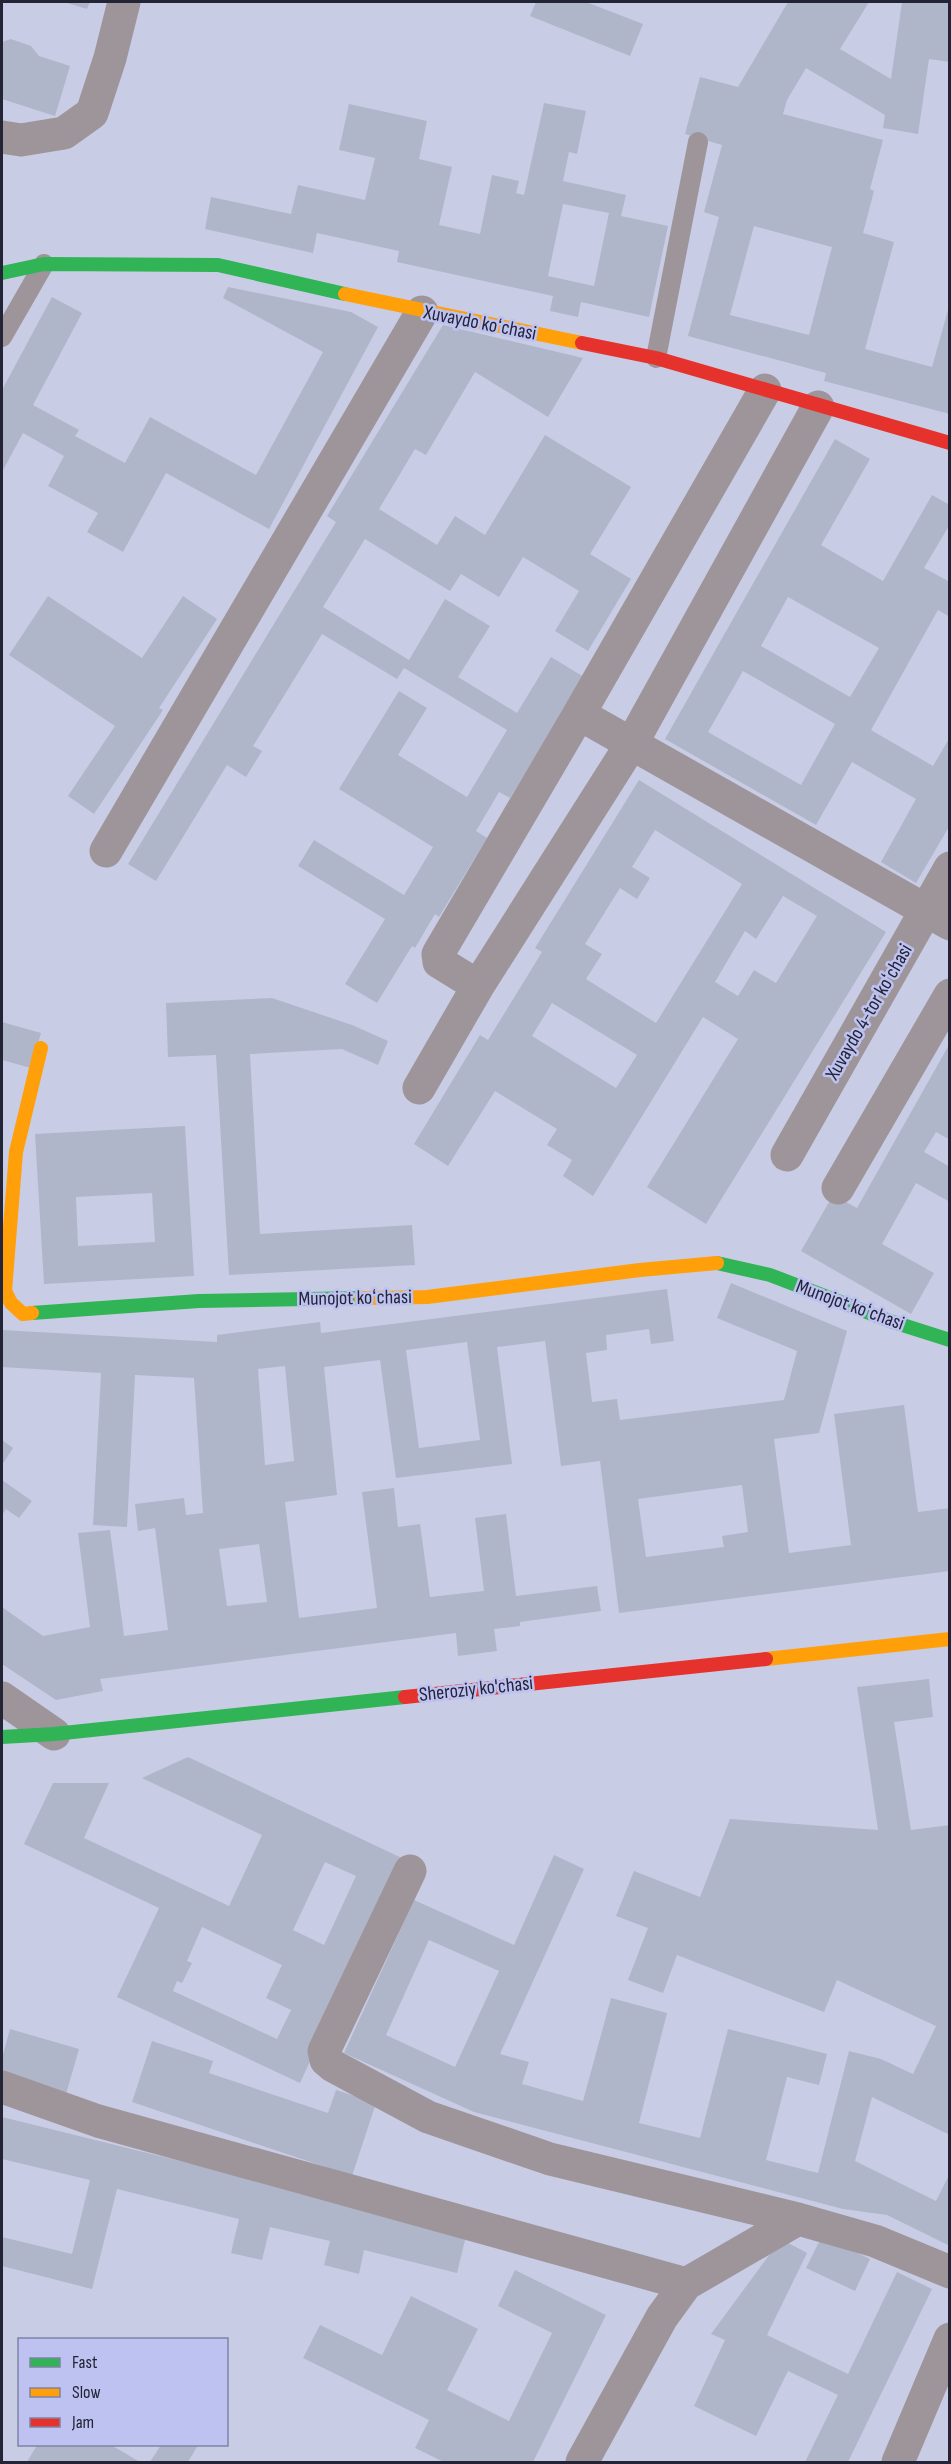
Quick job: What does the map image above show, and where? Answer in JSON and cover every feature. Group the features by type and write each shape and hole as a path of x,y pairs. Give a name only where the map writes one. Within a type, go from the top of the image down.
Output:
{"street":[{"path":"2,137 21,140 64,133 92,113 110,58 124,2"},
{"name":"Xuvaydo koʻchasi","path":"2,273 44,264 218,265 422,312 656,358 818,407 950,443"},
{"path":"106,850 422,312"},
{"path":"478,986 439,962 438,954 765,390"},
{"path":"419,1088 478,986 632,743 818,407"},
{"path":"579,714 938,918"},
{"name":"Xuvaydo 4-tor koʻchasi","path":"787,1155 938,918 950,868"},
{"path":"838,1188 950,995"},
{"name":"Munojot koʻchasi","path":"41,1048 16,1152 5,1291 11,1303 23,1314 199,1301 427,1297 640,1270 720,1263 770,1275 890,1321 950,1340"},
{"name":"Sheroziy ko'chasi","path":"2,1737 54,1734 950,1639"},
{"path":"2,1698 54,1734"},
{"path":"410,1871 324,2051 326,2060 428,2116 550,2159 798,2219 875,2241 950,2272"},
{"path":"2,2086 98,2121 686,2284"},
{"path":"582,2463 656,2327 686,2284 798,2219"},
{"path":"898,2463 950,2339"}],"lane":[{"path":"656,358 698,142"},
{"path":"2,337 44,264"}],"building":[{"path":"64,2 90,2 87,9"},
{"path":"536,2 586,2 643,24 630,56 530,16"},
{"path":"788,2 869,2 840,49 891,79 902,2 950,2 950,62 929,59 918,134 883,128 885,115 806,68 787,100 783,114 883,140 870,189 874,191 863,233 894,242 865,349 932,367 950,303 950,414 824,381 826,373 688,336 719,217 704,212 722,145 685,134 700,77 738,87","holes":["754,226 832,247 809,335 730,315"]},
{"path":"11,39 31,46 39,56 70,66 55,116 2,99 2,42"},
{"path":"544,103 586,111 577,154 569,152 563,181 626,195 621,216 668,226 649,317 581,302 578,317 550,311 553,296 397,262 399,251 317,233 313,253 205,229 211,197 291,214 298,185 365,200 375,158 339,150 349,104 427,121 419,159 452,167 439,225 480,234 492,175 519,181 516,193 524,195","holes":["563,204 609,213 594,286 548,276"]},
{"path":"228,287 351,312 378,327 269,529 166,473 123,552 87,532 98,513 48,486 64,456 23,433 2,472 2,390 52,297 82,313 33,405 79,430 75,436 125,463 150,417 256,475 323,352 223,298"},
{"path":"443,325 583,358 548,417 475,372 426,455 415,449 379,509 437,545 455,516 485,535 545,435 631,487 590,554 631,579 588,651 555,631 579,591 523,557 499,597 461,574 450,591 365,539 323,607 409,660 445,599 490,626 458,677 517,713 551,657 584,677 510,798 499,792 476,831 487,838 439,917 435,914 415,948 412,946 377,1003 345,984 385,919 298,866 314,840 404,895 433,847 339,789 399,691 427,708 398,755 467,797 507,730 404,668 397,679 322,634 253,746 262,751 246,777 227,765 156,881 128,864 336,522 327,516"},
{"path":"835,439 870,459 821,545 883,581 932,495 950,505 950,524 924,568 950,582 950,617 938,610 871,730 933,766 950,737 950,825 916,883 881,862 916,799 852,762 816,825 665,739","holes":["788,597 879,648 850,697 761,646","743,671 835,724 801,785 708,732"]},
{"path":"48,596 142,658 183,596 217,619 159,708 163,710 94,814 68,796 115,726 9,655"},
{"path":"639,780 886,932 706,1224 647,1187 738,1039 703,1017 593,1196 563,1176 572,1160 547,1145 557,1129 495,1091 448,1166 414,1144 480,1035 488,1040 542,952 535,948","holes":["655,830 742,884 656,1023 586,979 602,954 585,944 620,888 637,899 650,878 632,867","783,896 817,916 776,983 754,970 738,996 715,982 745,931 756,939","552,1003 637,1055 616,1088 532,1036"]},
{"path":"272,998 352,1025 388,1041 378,1065 342,1049 250,1054 260,1234 412,1225 415,1265 229,1275 216,1055 168,1057 166,1003"},
{"path":"2,1022 41,1033 31,1068 2,1060"},
{"path":"950,1043 950,1140 936,1132 924,1152 950,1167 950,1202 916,1183 882,1244 934,1273 911,1314 801,1251 833,1195 857,1208"},
{"path":"185,1126 194,1276 44,1284 35,1134","holes":["152,1193 155,1242 78,1246 76,1197"]},
{"path":"731,1283 847,1331 819,1433 774,1439 789,1553 851,1545 834,1414 904,1405 918,1512 950,1508 950,1571 619,1613 600,1461 561,1466 545,1341 497,1347 512,1464 396,1478 380,1360 324,1367 337,1495 285,1502 299,1618 377,1608 362,1492 394,1488 398,1527 420,1524 430,1597 484,1591 475,1518 506,1514 516,1596 597,1586 601,1611 520,1622 520,1626 494,1629 497,1651 458,1656 456,1633 100,1679 103,1691 56,1700 2,1664 2,1607 43,1636 90,1627 78,1533 110,1530 124,1636 168,1630 155,1528 138,1531 135,1504 184,1498 186,1515 203,1513 194,1378 135,1375 127,1527 93,1525 101,1373 2,1367 2,1330 217,1342 217,1335 320,1322 321,1333 667,1289 674,1341 651,1344 649,1329 606,1335 607,1350 586,1353 592,1402 617,1399 620,1420 784,1400 797,1351 717,1318","holes":["467,1342 480,1440 419,1448 406,1350","285,1366 294,1461 265,1465 258,1369","742,1485 748,1532 722,1536 724,1547 646,1557 638,1499","259,1544 267,1602 227,1606 219,1549"]},
{"path":"2,1440 13,1448 2,1465"},
{"path":"2,1480 32,1501 19,1518 6,1509 2,1515"},
{"path":"929,1679 933,1717 894,1722 911,1830 950,1825 950,2135 872,2097 855,2161 936,2201 950,2173 950,2246 887,2215 843,2209 474,2112 344,2053 414,1900 514,1945 554,1855 584,1869 500,2054 529,2062 522,2084 583,2101 611,1998 667,2013 639,2123 700,2138 728,2029 827,2054 819,2085 787,2077 766,2160 818,2173 849,2051 881,2059 913,2074 936,2026 837,1980 824,2012 677,1955 663,1993 628,1980 648,1928 616,1916 634,1871 700,1897 730,1819 878,1830 857,1687","holes":["429,1940 499,1971 455,2067 386,2035"]},
{"path":"188,1757 404,1859 300,2083 117,1997 159,1908 24,1844 53,1783 109,1783 84,1838 229,1906 262,1835 142,1778","holes":["325,1862 356,1876 324,1945 293,1930","202,1927 282,1965 266,1998 291,2010 277,2039 173,1991 177,1981 182,1983 192,1963 187,1961"]},
{"path":"10,2029 79,2049 66,2094 2,2076 2,2058"},
{"path":"152,2041 213,2061 209,2073 328,2113 336,2090 376,2103 352,2176 132,2102"},
{"path":"2,2117 467,2232 457,2273 364,2250 359,2274 324,2265 330,2241 270,2227 262,2260 231,2253 239,2219 117,2189 92,2289 2,2266 2,2237 72,2254 90,2180 2,2159"},
{"path":"822,2236 870,2259 855,2291 806,2268"},
{"path":"781,2239 807,2253 767,2335 848,2374 897,2272 932,2289 848,2462 805,2462 838,2395 788,2371 756,2436 694,2406 725,2340 711,2334"},
{"path":"515,2270 606,2315 533,2462 444,2462 415,2448 429,2420 303,2358 320,2325 382,2355 411,2296 478,2329 447,2390 509,2421 552,2333 498,2306"},
{"path":"36,2446 113,2446 140,2462 27,2462"},
{"path":"160,2446 197,2446 188,2462 150,2462"}],"traffic: fast":[{"path":"2,273 44,264 218,265 345,294"},
{"path":"717,1263 770,1275 890,1321 950,1340"},
{"path":"32,1313 199,1301 361,1298"},
{"path":"2,1737 54,1734 405,1697"}],"traffic: slow":[{"path":"345,294 582,343"},
{"path":"32,1313 23,1314 11,1303 5,1291 16,1152 41,1048"},
{"path":"361,1298 427,1297 640,1270 717,1263"},
{"path":"766,1659 950,1639"}],"traffic: jam":[{"path":"582,343 656,358 950,443"},
{"path":"405,1697 766,1659"}]}
